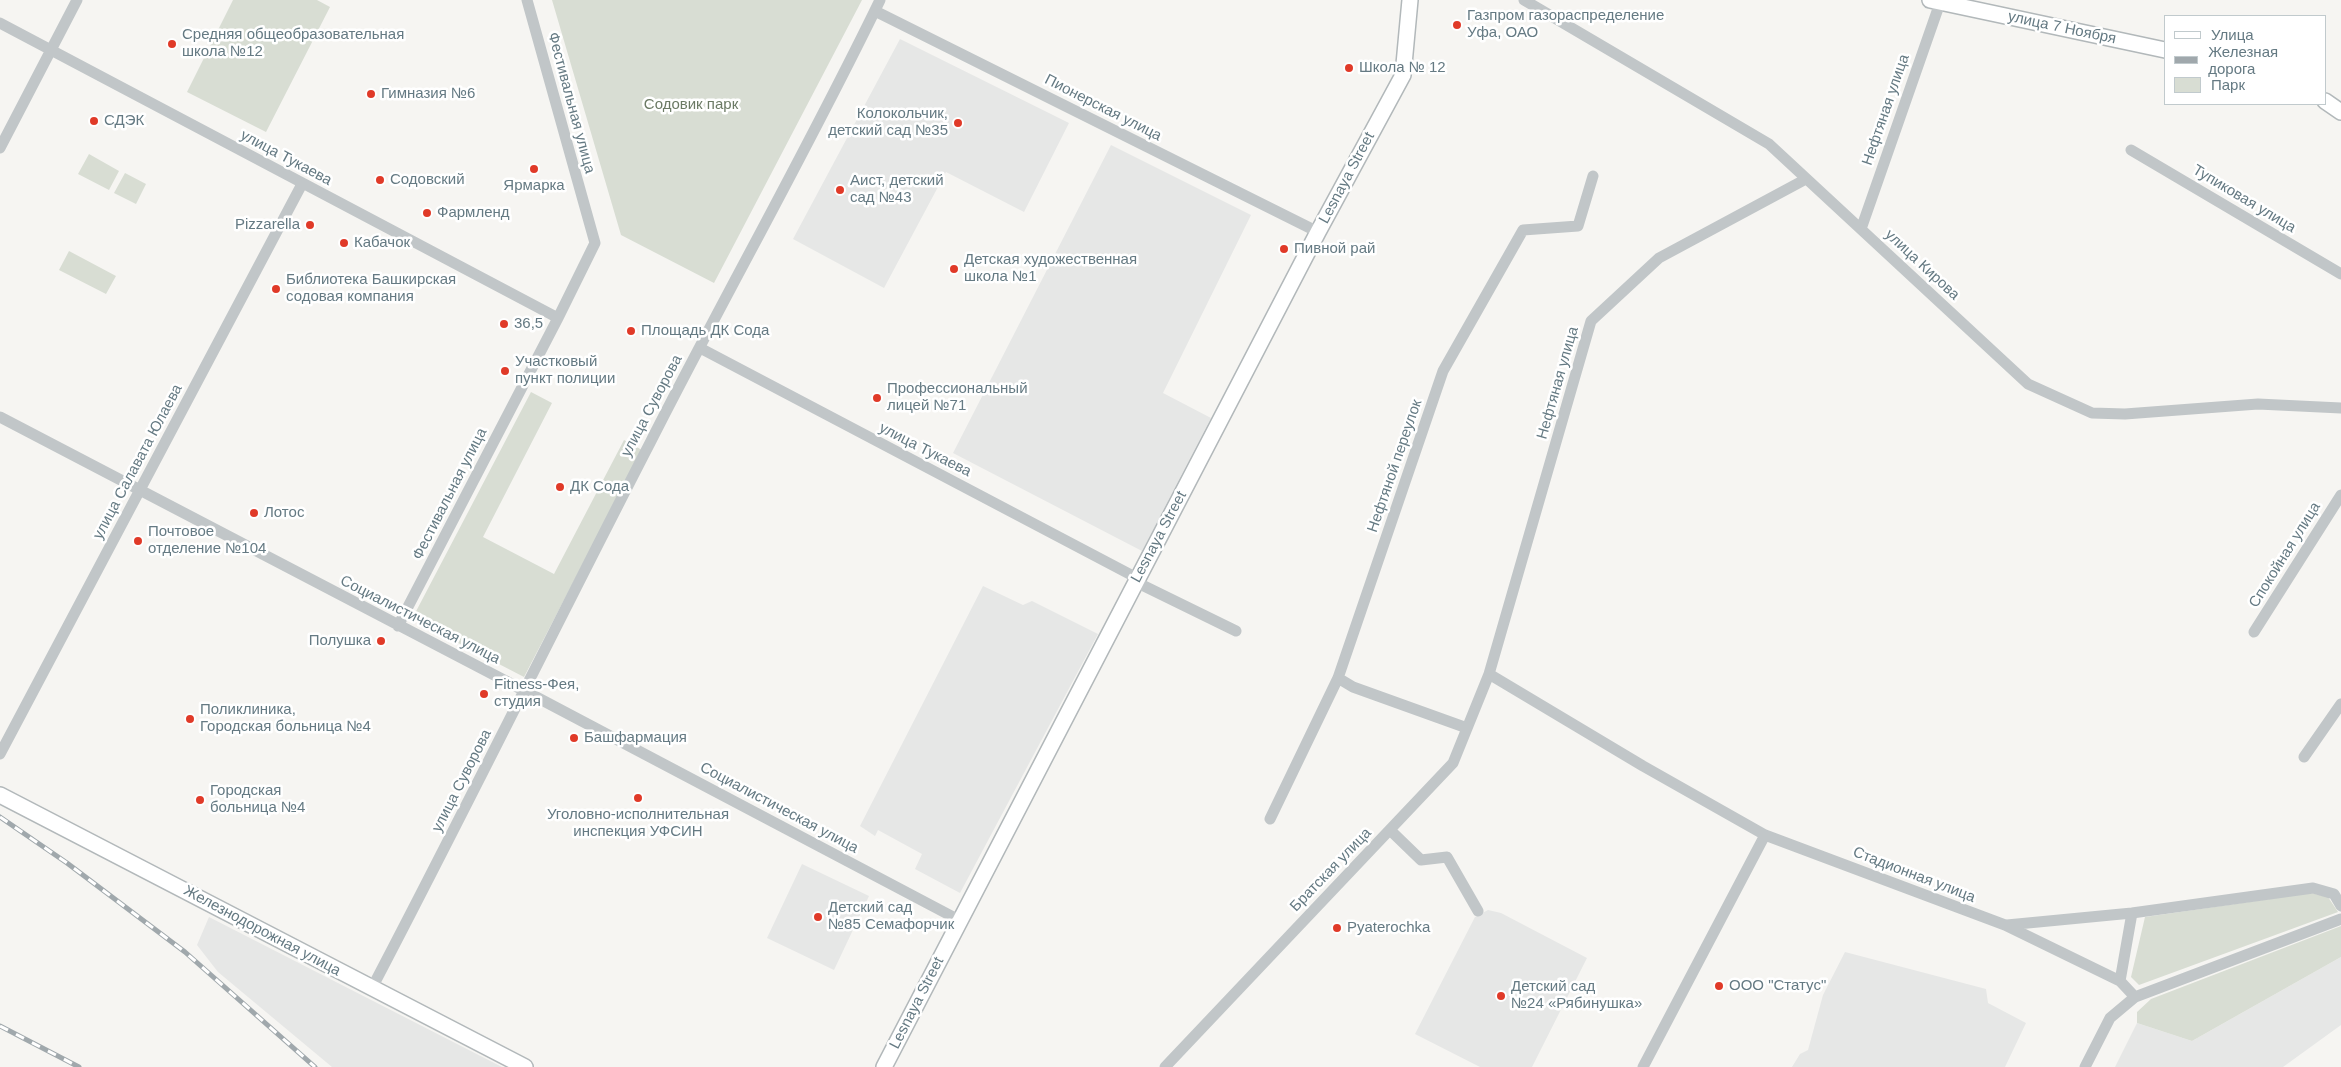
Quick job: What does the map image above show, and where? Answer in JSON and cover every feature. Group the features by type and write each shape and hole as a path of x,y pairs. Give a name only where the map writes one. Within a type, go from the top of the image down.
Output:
{"main road":[{"name":"Lesnaya Street","path":"884,1067 1318,232 1403,75 1410,0"},
{"name":"улица 7 Ноября","path":"1937,1 2164,50"},
{"path":"2326,101 2341,112"},
{"name":"Железнодорожная улица","path":"0,795 524,1067"}],"street":[{"path":"0,148 77,0"},
{"name":"Фестивальная улица","path":"398,626 595,243 528,0"},
{"name":"улица Кирова","path":"1524,0 1769,144 2028,384 2092,413 2125,414 2258,404 2341,408"},
{"name":"Нефтяная улица","path":"1861,229 1937,1"},
{"name":"Пионерская улица","path":"878,5 1318,232"},
{"name":"улица Суворова","path":"372,988 426,880 489,764 524,690 878,5"},
{"name":"улица Тукаева","path":"0,23 51,48 302,184 558,318"},
{"name":"Тупиковая улица","path":"2131,150 2341,274"},
{"name":"Нефтяной переулок","path":"1270,819 1338,678 1443,371 1523,230 1578,226 1593,176"},
{"name":"Нефтяная улица","path":"1489,674 1591,322 1659,258 1806,179"},
{"name":"улица Салавата Юлаева","path":"0,754 302,184"},
{"name":"улица Тукаева","path":"700,348 1137,578 1142,585 1236,631"},
{"name":"Социалистическая улица","path":"0,417 139,492 524,690 959,920"},
{"name":"Спокойная улица","path":"2254,632 2341,495"},
{"name":"Братская улица","path":"1164,1067 1453,764 1489,674"},
{"name":"Стадионная улица","path":"1489,674 1643,766 1765,835 2005,926 2120,981 2135,997"},
{"path":"1338,678 1361,691 1467,728"},
{"path":"2304,758 2341,704"},
{"path":"1390,830 1422,860 1447,857 1478,911"},
{"path":"1643,1067 1765,835"},
{"path":"2005,926 2132,913 2312,888 2334,894 2341,906"},
{"path":"2120,981 2132,913"},
{"path":"2085,1067 2110,1018 2135,997 2341,919"}],"shaded area":[{"path":"900,39 1069,123 1024,212 946,172 884,288 793,239"},
{"path":"1111,145 1251,215 1163,393 1211,418 1142,551 953,453"},
{"path":"983,586 1023,605 1032,601 1098,634 960,893 915,869 922,854 878,830 875,836 860,826"},
{"name":"Детский сад №85 Семафорчик","path":"802,864 869,896 834,970 767,938"},
{"name":"Детский сад №24 «Рябинушка»","path":"1488,910 1501,913 1587,958 1532,1067 1480,1067 1415,1034 1475,917"},
{"path":"209,917 502,1067 332,1067 218,972 197,945"},
{"path":"1845,952 1986,989 1988,1003 2026,1023 2005,1067 1792,1067 1800,1054 1808,1050 1823,995"},
{"path":"2341,957 2341,1025 2283,1067 2115,1067 2137,1023 2192,1041"}],"green space":[{"path":"233,0 317,0 330,7 266,132 187,92"},
{"name":"Содовик парк","path":"552,0 862,0 714,283 621,235"},
{"path":"89,154 119,171 109,190 78,174"},
{"path":"125,173 146,184 136,204 114,193"},
{"path":"69,251 116,276 106,294 59,270"},
{"path":"531,392 552,403 483,537 554,574 624,440 642,450 524,677 412,619"},
{"path":"2311,893 2328,897 2338,912 2139,985 2131,977 2145,917"},
{"path":"2341,926 2341,957 2192,1041 2137,1023 2137,1012 2151,999"}],"railway":[{"path":"0,817 67,863 185,952 315,1067"},
{"path":"0,1026 79,1067"}],"place":[{"name":"Газпром газораспределение Уфа, ОАО","path":"1457,25"},
{"name":"Средняя общеобразовательная школа №12","path":"172,44"},
{"name":"Школа № 12","path":"1349,68"},
{"name":"Гимназия №6","path":"371,94"},
{"name":"СДЭК","path":"94,121"},
{"name":"Колокольчик, детский сад №35","path":"958,123"},
{"name":"Ярмарка","path":"534,169"},
{"name":"Содовский","path":"380,180"},
{"name":"Аист, детский сад №43","path":"840,190"},
{"name":"Фармленд","path":"427,213"},
{"name":"Pizzarella","path":"310,225"},
{"name":"Кабачок","path":"344,243"},
{"name":"Пивной рай","path":"1284,249"},
{"name":"Детская художественная школа №1","path":"954,269"},
{"name":"Библиотека Башкирская содовая компания","path":"276,289"},
{"name":"36,5","path":"504,324"},
{"name":"Площадь ДК Сода","path":"631,331"},
{"name":"Участковый пункт полиции","path":"505,371"},
{"name":"Профессиональный лицей №71","path":"877,398"},
{"name":"ДК Сода","path":"560,487"},
{"name":"Лотос","path":"254,513"},
{"name":"Почтовое отделение №104","path":"138,541"},
{"name":"Полушка","path":"381,641"},
{"name":"Fitness-Фея, студия","path":"484,694"},
{"name":"Поликлиника, Городская больница №4","path":"190,719"},
{"name":"Башфармация","path":"574,738"},
{"name":"Уголовно-исполнительная инспекция УФСИН","path":"638,798"},
{"name":"Городская больница №4","path":"200,800"},
{"name":"Детский сад №85 Семафорчик","path":"818,917"},
{"name":"Pyaterochka","path":"1337,928"},
{"name":"ООО \"Статус\"","path":"1719,986"},
{"name":"Детский сад №24 «Рябинушка»","path":"1501,996"}]}
